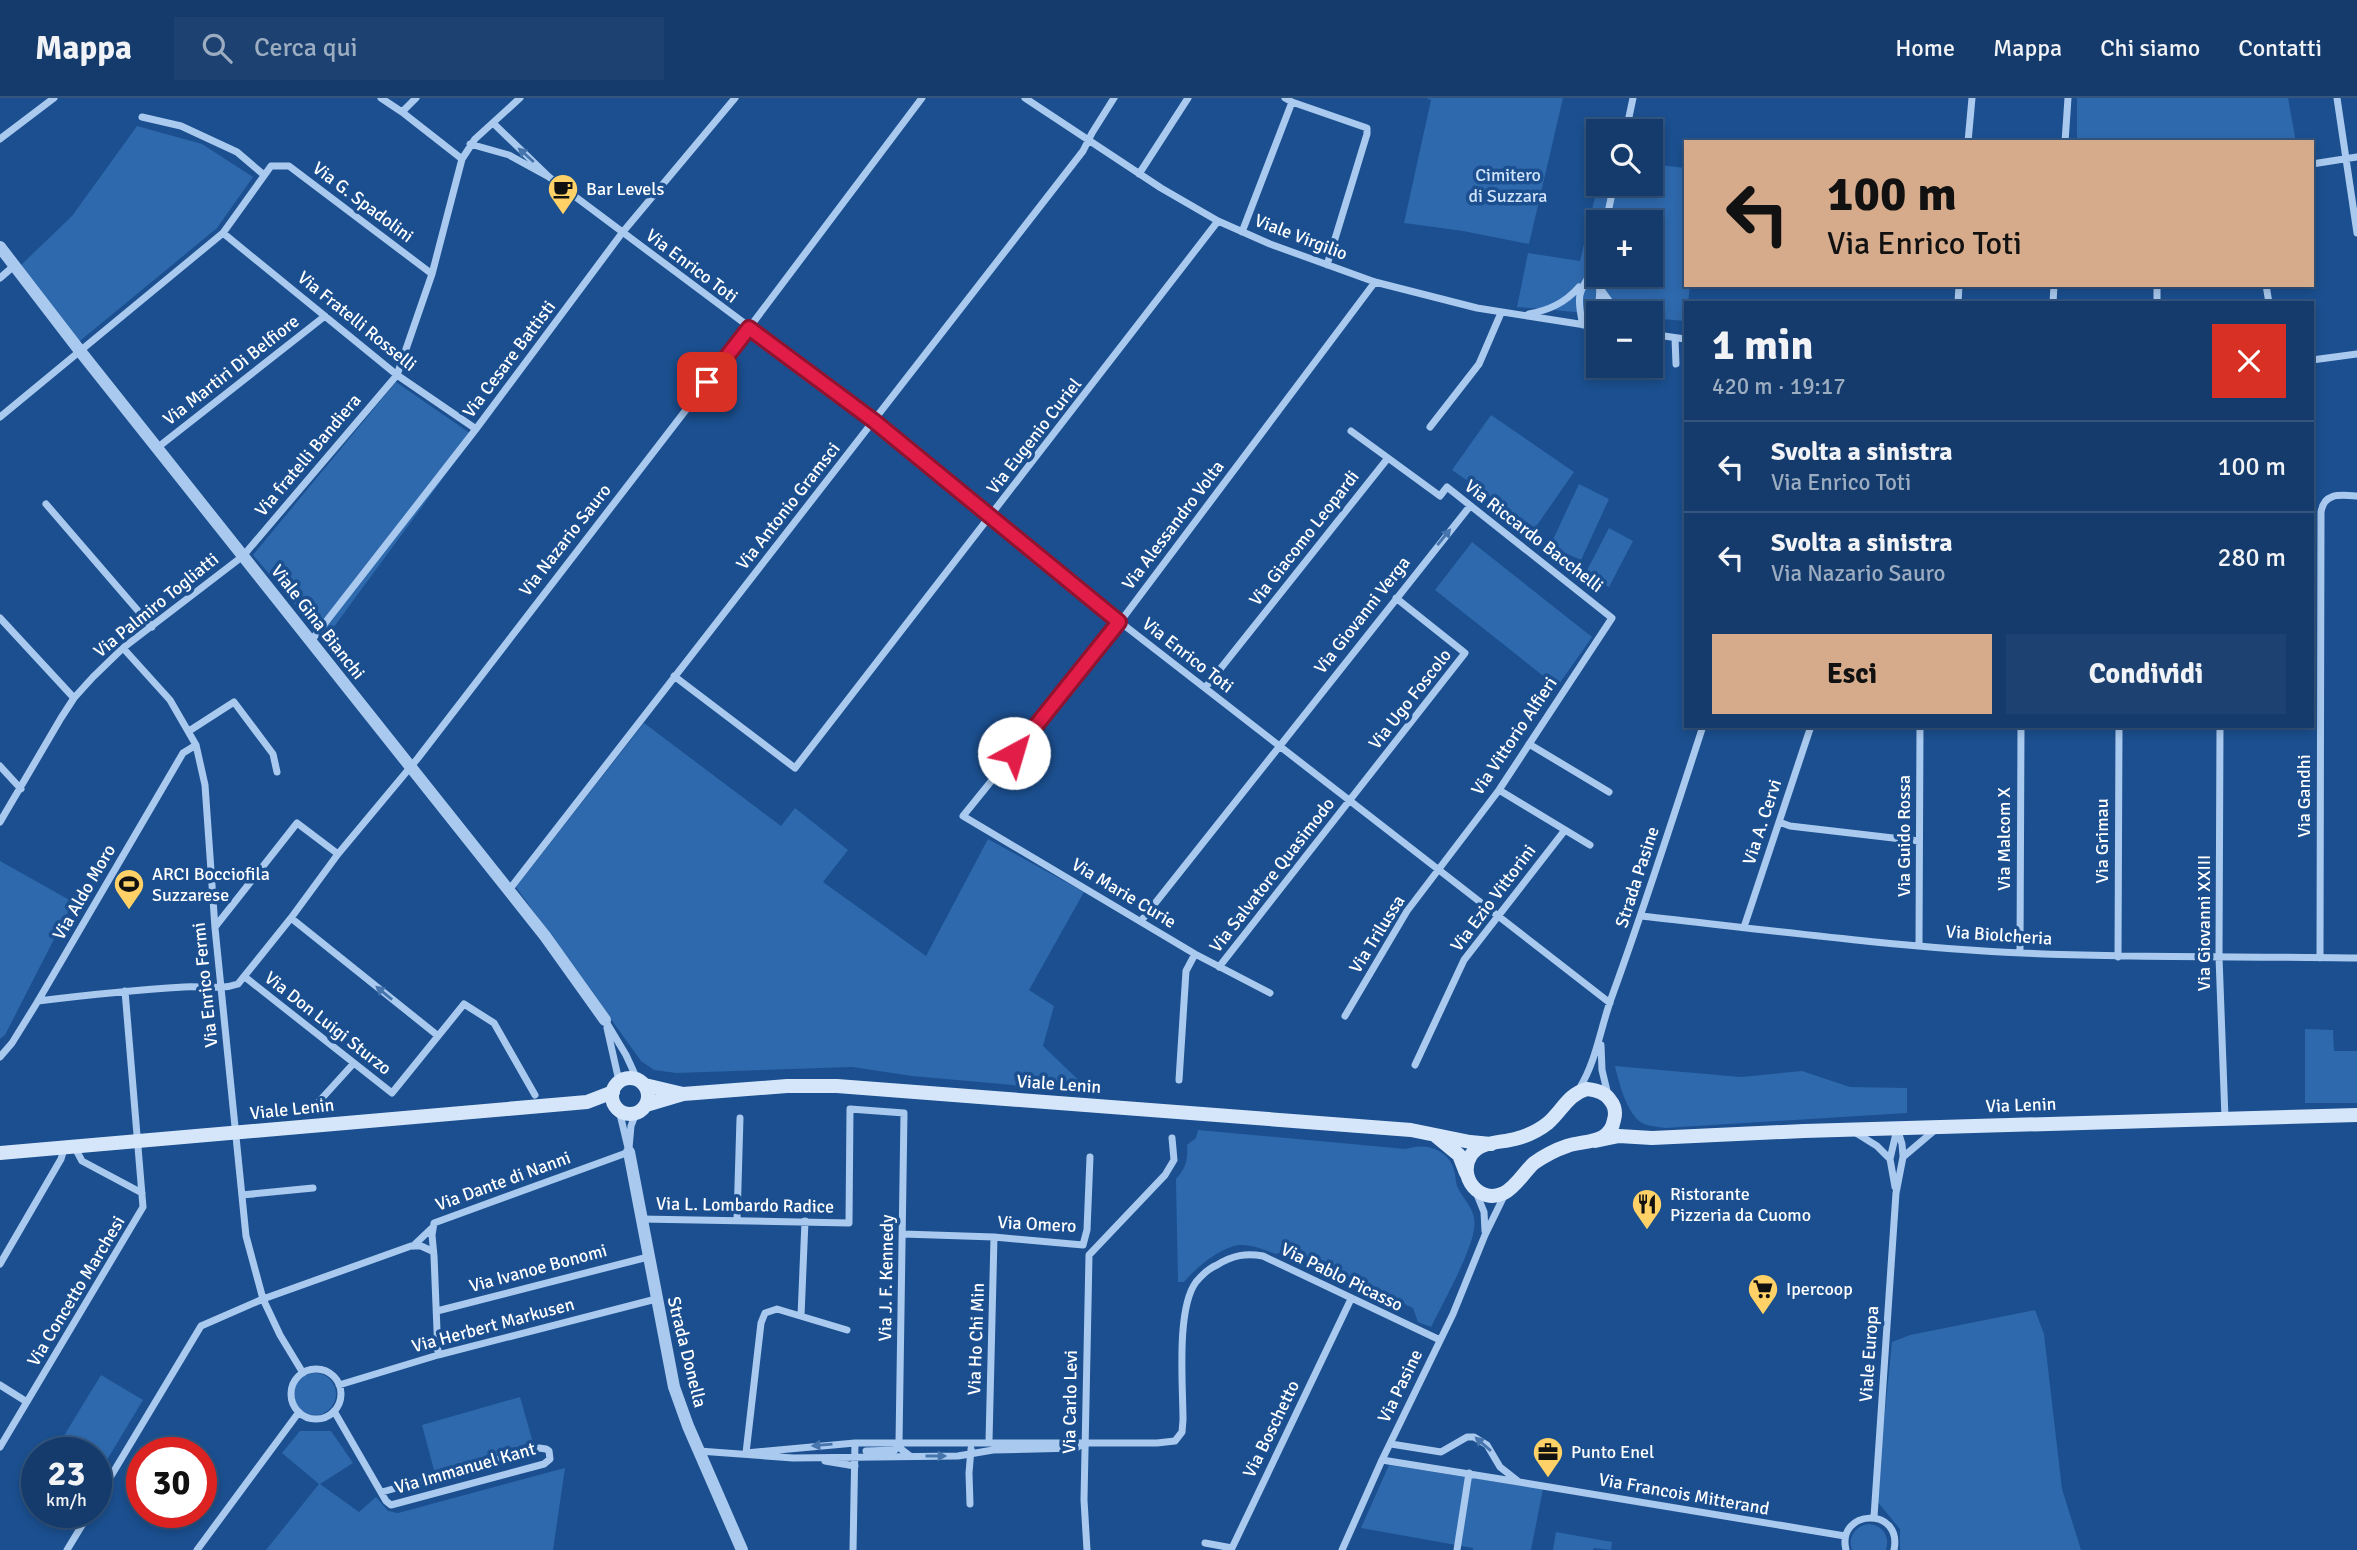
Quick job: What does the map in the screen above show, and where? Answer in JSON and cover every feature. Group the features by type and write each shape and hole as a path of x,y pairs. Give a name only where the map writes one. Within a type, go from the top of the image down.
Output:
{"main road":[{"name":"Viale Lenin","path":"0,1153 587,1102 616,1097 628,1078 683,1094"},
{"path":"641,1082 648,1095 641,1109"},
{"name":"Viale Lenin","path":"616,1097 630,1114 683,1094 787,1086 837,1086 1411,1130 1491,1144"},
{"path":"1466,1174 1469,1157 1475,1150 1517,1139 1539,1129 1577,1093 1587,1089 1596,1090 1612,1104 1614,1125 1609,1132 1595,1141"},
{"name":"Via Lenin","path":"1612,1104 1621,1120 1639,1131 1685,1136"},
{"name":"Via Lenin","path":"1506,1192 1539,1159 1564,1147 1619,1136 1652,1138 1849,1129 2357,1115"},
{"path":"1432,1133 1449,1144 1459,1155 1474,1189 1490,1196 1506,1192"}],"street":[{"path":"0,139 54,98"},
{"path":"381,98 462,159"},
{"path":"402,112 416,98"},
{"name":"Via Fratelli Rosselli","path":"397,375 432,274 462,159 470,144 520,98"},
{"name":"Via Cesare Battisti","path":"310,641 476,429 622,233 735,98"},
{"name":"Via Nazario Sauro","path":"222,987 238,984 338,854 410,768 749,328 922,98"},
{"name":"Viale Virgilio","path":"1025,98 1139,174 1241,232 1375,282 1501,313 1586,325"},
{"name":"Via Antonio Gramsci","path":"509,890 1083,151 1114,98"},
{"path":"1139,174 1188,98"},
{"path":"1629,119 1633,98"},
{"path":"1969,140 1972,98"},
{"path":"2065,140 2068,98"},
{"path":"2337,98 2357,233"},
{"path":"1241,232 1289,100 1367,128 1327,265"},
{"path":"0,417 223,233 264,175 237,152 181,126 142,117"},
{"name":"Via Enrico Toti","path":"493,123 549,177 874,421 1119,622 1281,745 1609,1003"},
{"name":"Via Enrico Toti","path":"470,144 509,155 549,177"},
{"path":"2314,164 2357,157"},
{"name":"Via G. Spadolini","path":"264,175 271,166 289,166 432,274"},
{"name":"Via Eugenio Curiel","path":"674,676 795,768 1218,221"},
{"name":"Via Fratelli Rosselli","path":"223,233 397,375 476,429"},
{"name":"Viale Gina Bianchi","path":"0,247 509,890 605,1020"},
{"path":"0,278 15,265"},
{"path":"1522,316 1548,310 1572,296 1586,279"},
{"name":"Via Alessandro Volta","path":"963,816 1119,622 1375,282"},
{"path":"1583,324 1578,301 1584,282"},
{"path":"1583,324 1597,308 1601,299 1600,288"},
{"path":"1600,288 1607,301"},
{"path":"1430,427 1479,364 1501,313"},
{"name":"Via Martiri Di Belfiore","path":"157,448 325,316"},
{"path":"1663,336 1684,339"},
{"path":"1675,338 1676,364"},
{"path":"2314,360 2357,354"},
{"name":"Via fratelli Bandiera","path":"243,556 397,375"},
{"path":"1352,431 1388,458"},
{"name":"Via Riccardo Bacchelli","path":"1388,458 1440,496 1447,487 1612,618"},
{"name":"Via Giacomo Leopardi","path":"1205,688 1388,458"},
{"name":"Via Gandhi","path":"2320,958 2321,512 2328,497 2357,496"},
{"path":"46,503 152,627"},
{"name":"Via Giovanni Verga","path":"1141,921 1470,506"},
{"name":"Via Palmiro Togliatti","path":"0,822 75,698 93,677 124,648 243,556"},
{"name":"Via Ugo Foscolo","path":"1350,801 1465,653 1396,597"},
{"path":"0,618 75,698"},
{"name":"Via Vittorio Alfieri","path":"1440,870 1499,790 1612,618"},
{"name":"Via Enrico Fermi","path":"124,648 170,700 196,745 205,785 215,928 247,1245 263,1299 280,1335 303,1373"},
{"path":"189,731 234,702 273,754 277,772"},
{"name":"Strada Pasine","path":"1601,1037 1609,1003 1641,916 1702,728"},
{"name":"Via A. Cervi","path":"1744,927 1810,728"},
{"name":"Via Guido Rossa","path":"1919,945 1920,728"},
{"name":"Via Malcom X","path":"2020,953 2021,728"},
{"name":"Via Grimau","path":"2118,957 2119,728"},
{"name":"Via Giovanni XXIII","path":"2220,728 2219,957 2225,1119"},
{"path":"1529,744 1609,792"},
{"name":"Via Aldo Moro","path":"0,1057 38,1001 183,753 196,745"},
{"path":"0,766 21,789"},
{"path":"1499,790 1590,845"},
{"name":"Via Salvatore Quasimodo","path":"1219,967 1350,801"},
{"name":"Via Marie Curie","path":"963,816 1195,954 1270,993"},
{"path":"1779,822 1790,826 1919,841"},
{"path":"215,928 297,823 338,854"},
{"name":"Via Ezio Vittorini","path":"1415,1065 1464,960 1565,830"},
{"name":"Via Trilussa","path":"1345,1016 1407,911 1440,870"},
{"name":"Via Biolcheria","path":"1641,916 2020,953 2118,957 2357,958"},
{"path":"291,918 437,1035 464,1004 494,1023 535,1095"},
{"path":"1179,1080 1186,971 1195,954"},
{"name":"Via Don Luigi Sturzo","path":"244,977 392,1093 437,1035"},
{"path":"38,1001 125,991 222,987"},
{"name":"Via Concetto Marchesi","path":"0,1447 141,1214 143,1194 140,1186 125,991"},
{"path":"605,1020 641,1082"},
{"path":"605,1020 614,1052 616,1097 629,1153"},
{"path":"1577,1093 1588,1075 1601,1037"},
{"path":"1601,1037 1603,1078 1612,1104"},
{"path":"314,1107 353,1064"},
{"path":"629,1153 630,1133 641,1109"},
{"name":"Via L. Lombardo Radice","path":"641,1219 849,1223 850,1109 904,1113"},
{"name":"Via J. F. Kennedy","path":"899,1443 904,1113"},
{"path":"737,1219 740,1118"},
{"path":"1903,1157 1938,1127"},
{"path":"1896,1193 1903,1157 1897,1128"},
{"path":"1896,1193 1890,1159 1897,1128"},
{"path":"1849,1129 1877,1146 1890,1159"},
{"path":"1083,1245 1089,1255 1165,1175 1174,1160 1172,1138"},
{"path":"0,1264 69,1148 82,1161 143,1194"},
{"name":"Strada Donella","path":"629,1153 656,1300 677,1395 742,1550"},
{"name":"Via Dante di Nanni","path":"438,1355 432,1227 438,1220 629,1153"},
{"name":"Via Omero","path":"903,1234 994,1237 1083,1245 1087,1230 1090,1157"},
{"path":"242,1195 313,1188"},
{"path":"1474,1189 1484,1212 1485,1236"},
{"name":"Via Pasine","path":"1342,1550 1382,1460 1453,1314 1506,1192"},
{"name":"Viale Europa","path":"1874,1517 1896,1193"},
{"path":"801,1316 805,1221"},
{"path":"112,1474 201,1326 263,1299 412,1246 432,1227"},
{"name":"Via Ho Chi Min","path":"989,1441 994,1237"},
{"path":"412,1246 432,1251"},
{"name":"Via Pablo Picasso","path":"746,1453 855,1443 1175,1441 1182,1432 1184,1323 1188,1299 1196,1282 1213,1266 1231,1257 1248,1254 1263,1256 1440,1340"},
{"name":"Via Carlo Levi","path":"1087,1550 1084,1500 1089,1255"},
{"name":"Via Ivanoe Bonomi","path":"437,1311 648,1257"},
{"name":"Via Boschetto","path":"1205,1543 1232,1548 1351,1299"},
{"name":"Via Herbert Markusen","path":"339,1385 438,1355 656,1300"},
{"path":"746,1453 762,1317 770,1310 777,1309 847,1330"},
{"path":"310,1370 324,1371 336,1379 339,1385 341,1399 334,1411 321,1418 314,1419 299,1412 295,1406 291,1392 303,1373 310,1370"},
{"path":"0,1385 27,1402"},
{"name":"Via Immanuel Kant","path":"334,1411 388,1503 395,1505 544,1464 550,1459 550,1455 546,1449 539,1448 382,1492"},
{"path":"197,1550 299,1412"},
{"path":"1391,1444 1441,1452 1467,1437 1474,1437 1487,1446 1498,1463 1519,1482"},
{"path":"970,1504 972,1442"},
{"path":"853,1550 855,1443"},
{"path":"855,1456 861,1452 895,1450 899,1443"},
{"path":"899,1443 901,1449 911,1456"},
{"name":"Via Pablo Picasso","path":"699,1451 793,1458 957,1456 993,1450 1076,1448 1085,1443"},
{"path":"1417,1465 1415,1455 1425,1450"},
{"path":"793,1458 855,1466"},
{"name":"Via Francois Mitterand","path":"1382,1460 1845,1536"},
{"path":"1480,1475 1491,1472 1498,1463"},
{"path":"1457,1550 1469,1473"},
{"path":"1846,1550 1845,1536 1853,1524 1874,1517 1893,1531 1894,1550"},
{"path":"67,1550 80,1528"}],"green space":[{"name":"Cimitero di Suzzara","path":"1426,98 1563,98 1529,244 1404,223 1431,100"},
{"path":"2077,98 2288,98 2296,140 2077,140"},
{"path":"137,126 202,144 253,177 217,228 75,345 19,267 72,216"},
{"path":"1663,165 1684,168 1684,287 1690,287 1688,301 1684,301 1684,321 1663,319 1663,301 1586,301 1586,313 1517,307 1528,253 1580,261 1586,235 1586,287 1663,287 1663,210 1592,210 1595,196 1663,196"},
{"path":"396,382 474,436 325,639 253,555"},
{"path":"1491,415 1574,472 1535,528 1452,470"},
{"path":"1579,484 1609,499 1581,560 1550,546"},
{"path":"1609,528 1633,541 1609,587 1585,574"},
{"path":"1472,542 1592,637 1557,687 1435,590"},
{"path":"644,723 781,826 795,808 848,850 823,882 926,956 988,839 1084,892 1029,990 1054,1006 1043,1046 1091,1092 912,1076 852,1067 676,1073 654,1070 641,1061 516,887"},
{"path":"0,861 73,902 5,1035 0,1039"},
{"path":"2305,1029 2333,1030 2334,1051 2357,1051 2357,1103 2305,1103"},
{"path":"1615,1066 1741,1077 1802,1071 1850,1087 1907,1088 1907,1113 1657,1127 1642,1123 1632,1113 1624,1098"},
{"path":"1198,1130 1406,1149 1420,1146 1435,1149 1447,1157 1475,1223 1462,1264 1431,1327 1418,1322 1413,1308 1289,1249 1276,1254 1249,1245 1231,1247 1209,1259 1184,1282 1178,1282 1176,1179 1186,1164 1187,1145 1196,1138"},
{"path":"2035,1310 2044,1334 2062,1489 2081,1550 1900,1550 1900,1529 1876,1500 1892,1342 1910,1335"},
{"path":"315,1373 330,1379 336,1394 330,1409 315,1415 300,1409 294,1394 300,1379"},
{"path":"101,1375 143,1400 112,1451 112,1437 63,1437"},
{"path":"520,1397 534,1446 435,1474 422,1425"},
{"path":"300,1431 331,1431 353,1463 320,1484 359,1512 376,1497 388,1511 398,1513 565,1468 553,1550 266,1550 319,1484 282,1453"},
{"path":"1389,1465 1543,1489 1531,1550 1473,1550 1361,1528"},
{"path":"1868,1524 1884,1532 1886,1550 1852,1550 1853,1533"},
{"path":"1556,1532 1612,1542 1611,1550 1553,1550"}],"place":[{"name":"Bar Levels","path":"563,216"},
{"name":"ARCI Bocciofila Suzzarese","path":"129,911"},
{"name":"Ristorante Pizzeria da Cuomo","path":"1647,1231"},
{"name":"Ipercoop","path":"1763,1316"},
{"name":"Punto Enel","path":"1548,1479"}],"route":[{"path":"707,382 749,328 874,421 1119,622 1014,753"}]}
